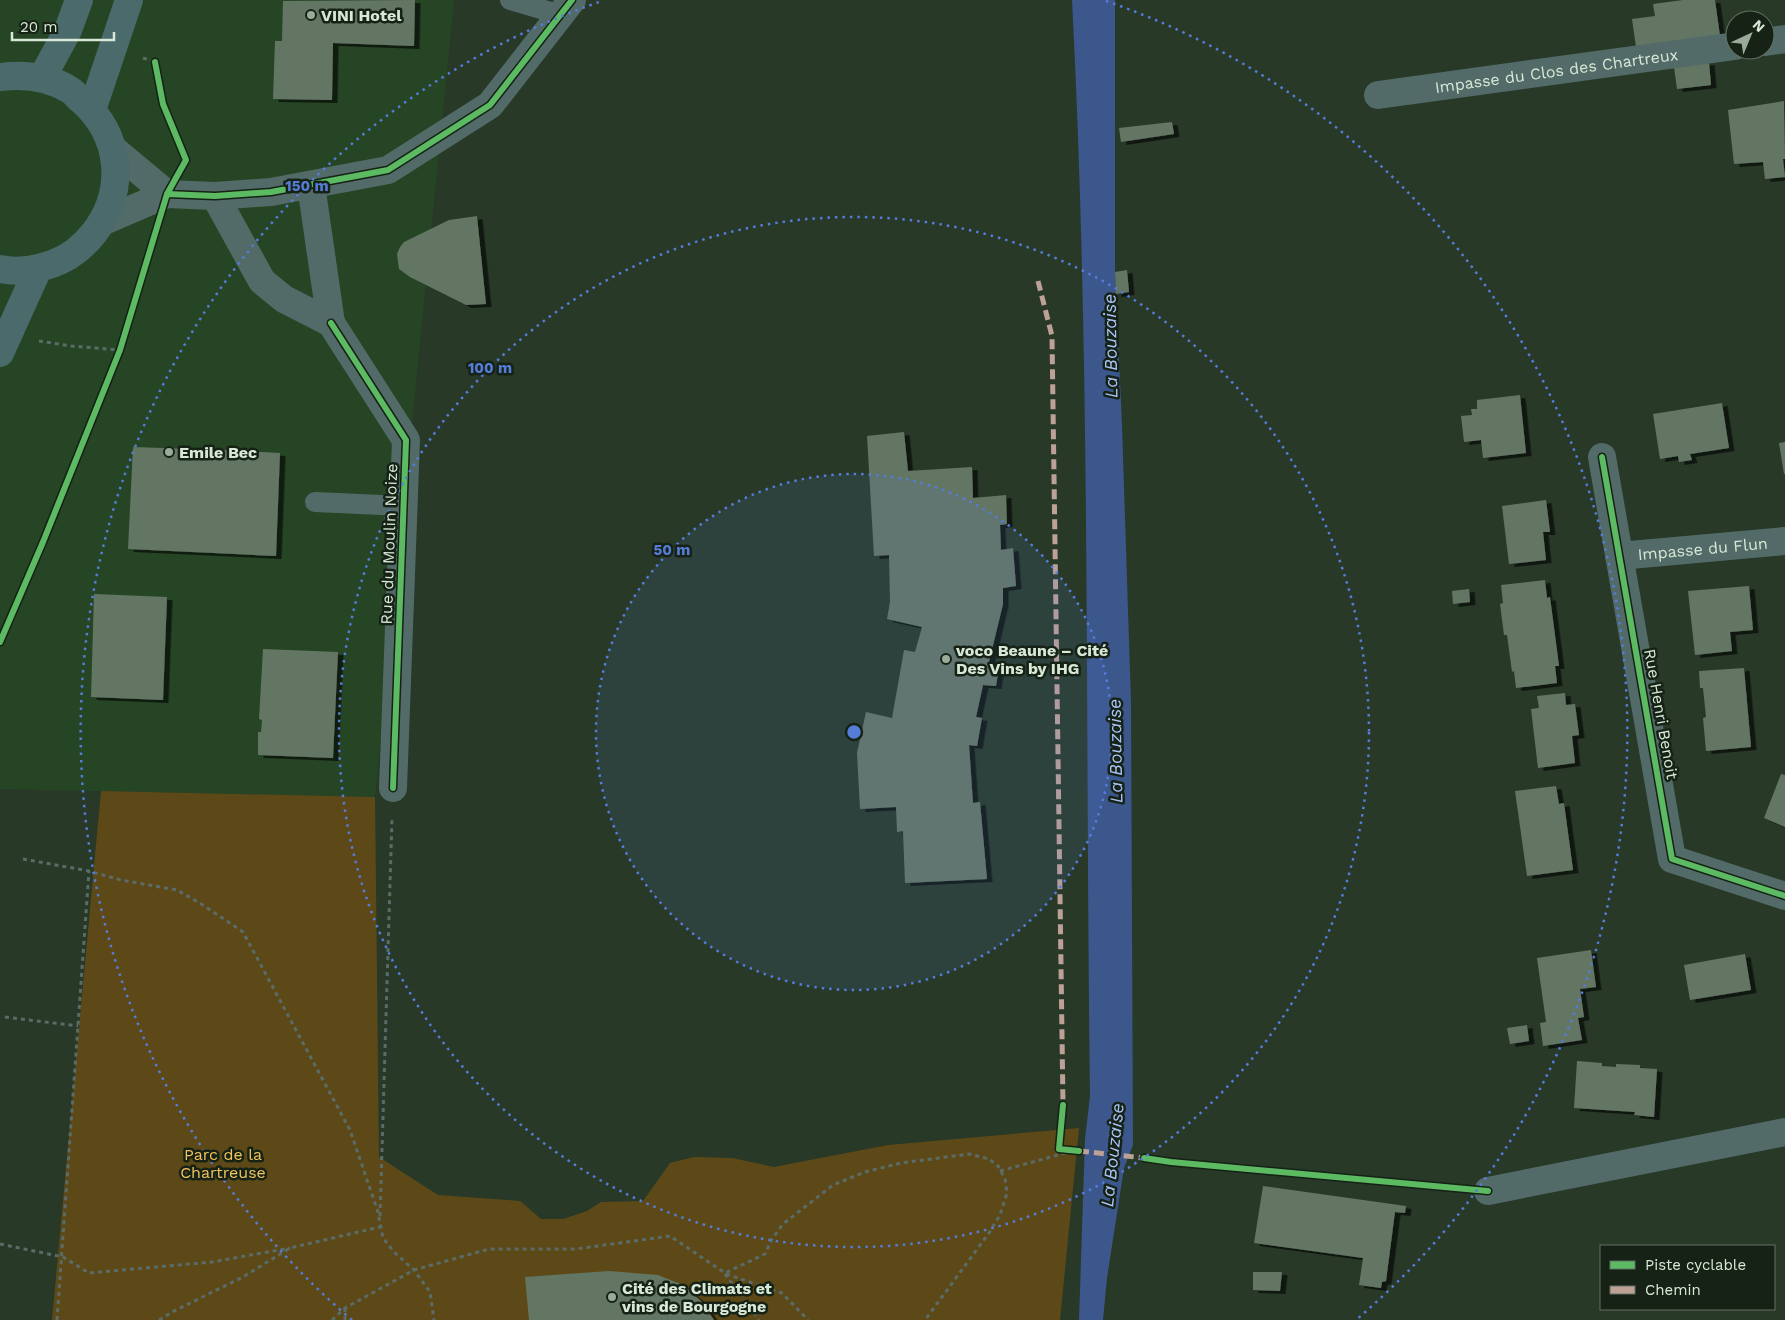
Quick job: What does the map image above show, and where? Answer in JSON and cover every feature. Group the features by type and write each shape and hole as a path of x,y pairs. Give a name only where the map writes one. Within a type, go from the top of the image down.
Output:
{"main road":[{"path":"42,78 68,30 79,0"},
{"path":"92,110 129,0"},
{"path":"0,77 18,75 42,78 70,90 92,110 105,128 113,149 116,174 112,199 102,222 86,244 64,260 38,269 10,271 0,269"},
{"path":"4,344 38,269"}],"street":[{"path":"102,222 166,194 215,196 271,192 388,170 490,105 567,8"},
{"name":"Impasse du Clos des Chartreux","path":"1378,95 1725,47"},
{"path":"113,149 166,194"},
{"name":"Rue du Moulin Noize","path":"311,185 331,323 406,440 393,788"},
{"path":"215,196 262,281 284,299 331,323"},
{"name":"Rue Henri Benoit","path":"1602,457 1672,859 1785,896"},
{"name":"Impasse du Flun","path":"1619,556 1785,542"},
{"path":"1488,1191 1785,1132"}],"lane":[{"path":"510,0 567,8"},
{"path":"316,502 404,506"}],"path":[{"path":"4,344 120,350"},
{"path":"380,1227 393,788"},
{"path":"23,859 176,890 203,905 243,932 350,1130 378,1212 383,1238 414,1270 430,1292 434,1320"},
{"path":"57,1320 89,871"},
{"path":"6,1017 78,1026"},
{"path":"1059,1149 1079,1151"},
{"path":"1000,1171 1079,1151"},
{"path":"725,1273 765,1254 772,1239 783,1224 833,1186 865,1172 901,1163 969,1154 989,1159 998,1166 1005,1179 1007,1193 1000,1215 989,1233 925,1320"},
{"path":"0,1244 62,1257 89,1273 212,1262 290,1248 380,1227"},
{"path":"332,1320 345,1308 414,1270 489,1249 576,1249 670,1236 725,1273 782,1293 808,1320"},
{"path":"159,1320 243,1277 290,1248"},
{"path":"725,1273 760,1320"},
{"path":"345,1308 345,1320"}],"shaded area":[{"path":"0,0 454,0 375,797 0,789"}],"green space":[{"name":"Parc de la Chartreuse","path":"101,791 375,797 379,1157 438,1195 520,1201 541,1219 563,1219 587,1211 601,1202 643,1201 670,1163 694,1157 732,1158 774,1167 888,1145 1079,1128 1060,1320 52,1320"}],"water":[{"name":"La Bouzaise","path":"1072,0 1115,0 1115,272 1131,702 1133,1145 1124,1168 1107,1278 1103,1320 1079,1320 1085,1139 1090,1096 1085,411 1078,137"}],"building":[{"path":"415,0 414,46 333,43 332,100 273,99 275,41 282,41 283,1"},
{"path":"1683,0 1715,0 1720,36 1636,47 1632,19 1655,16 1653,4"},
{"path":"1709,62 1711,85 1677,89 1674,67"},
{"path":"1784,101 1785,159 1783,159 1785,177 1765,179 1763,162 1734,164 1728,110"},
{"path":"1172,122 1174,134 1121,142 1119,128"},
{"path":"477,216 486,304 466,305 410,277 399,269 397,254 404,242 449,220"},
{"path":"1127,270 1129,292 1116,294 1115,272"},
{"path":"1520,395 1526,453 1483,458 1481,440 1464,442 1461,416 1472,415 1471,409 1477,409 1477,400"},
{"path":"1722,403 1729,448 1690,454 1692,460 1679,462 1678,456 1660,459 1653,414"},
{"name":"voco Beaune – Cité Des Vins by IHG","path":"904,432 908,471 972,467 973,498 1006,495 1007,524 1000,525 1001,550 1013,548 1016,586 1003,588 1003,604 988,666 999,667 996,686 983,685 976,717 982,718 977,746 969,745 973,803 980,802 987,879 905,883 903,831 897,832 896,807 860,809 857,753 866,712 892,718 904,650 915,652 922,627 887,619 890,602 889,555 874,556 867,436"},
{"path":"1785,442 1785,474 1784,474 1779,443"},
{"path":"133,447 192,449 198,454 215,456 221,450 280,453 276,556 128,549"},
{"path":"1546,500 1550,532 1543,532 1546,560 1509,564 1502,506"},
{"path":"1545,580 1547,598 1550,597 1559,666 1555,666 1557,683 1516,688 1507,635 1504,635 1500,604 1503,603 1501,585"},
{"path":"1749,586 1753,630 1730,632 1732,651 1695,655 1688,591"},
{"path":"1469,589 1470,602 1453,604 1452,591"},
{"path":"94,594 167,597 163,700 91,697"},
{"path":"263,649 338,652 333,758 258,755 258,732 261,732 262,720 259,719"},
{"path":"1744,668 1751,747 1706,751 1703,718 1706,717 1703,688 1700,688 1699,671"},
{"path":"1565,693 1566,705 1575,704 1579,735 1572,736 1575,763 1538,768 1531,709 1539,708 1537,696"},
{"path":"1781,774 1785,775 1785,827 1764,818"},
{"path":"1556,786 1559,804 1564,803 1573,870 1527,876 1515,791"},
{"path":"1591,950 1596,987 1580,989 1584,1017 1578,1018 1582,1040 1543,1046 1540,1023 1546,1022 1537,958"},
{"path":"1745,954 1751,990 1690,1000 1684,965"},
{"path":"1527,1025 1529,1041 1510,1044 1507,1028"},
{"path":"1577,1061 1602,1063 1602,1066 1616,1067 1616,1064 1640,1065 1640,1068 1657,1069 1654,1117 1634,1115 1635,1112 1574,1108"},
{"path":"1263,1186 1406,1206 1405,1213 1395,1212 1386,1281 1382,1282 1381,1288 1359,1285 1363,1258 1254,1243"},
{"name":"Cité des Climats et vins de Bourgogne","path":"609,1271 658,1275 683,1285 701,1301 714,1320 529,1320 525,1277"},
{"path":"1253,1272 1282,1272 1280,1291 1253,1290"}],"marked path":[{"path":"1038,281 1052,336 1063,1105"},
{"path":"1079,1151 1144,1158"}],"cycle path":[{"path":"167,194 215,196 271,192 388,170 490,105 572,0"},
{"path":"0,642 43,542 120,350 167,194 186,160 163,104 155,62"},
{"path":"331,323 406,440 393,788"},
{"path":"1602,457 1672,859 1785,896"},
{"path":"1063,1105 1059,1149 1079,1151"},
{"path":"1144,1158 1488,1191"}],"place":[{"name":"VINI Hotel","path":"311,15"},
{"name":"Emile Bec","path":"169,452"},
{"name":"voco Beaune – Cité Des Vins by IHG","path":"946,659"},
{"name":"Cité des Climats et vins de Bourgogne","path":"612,1297"}]}
